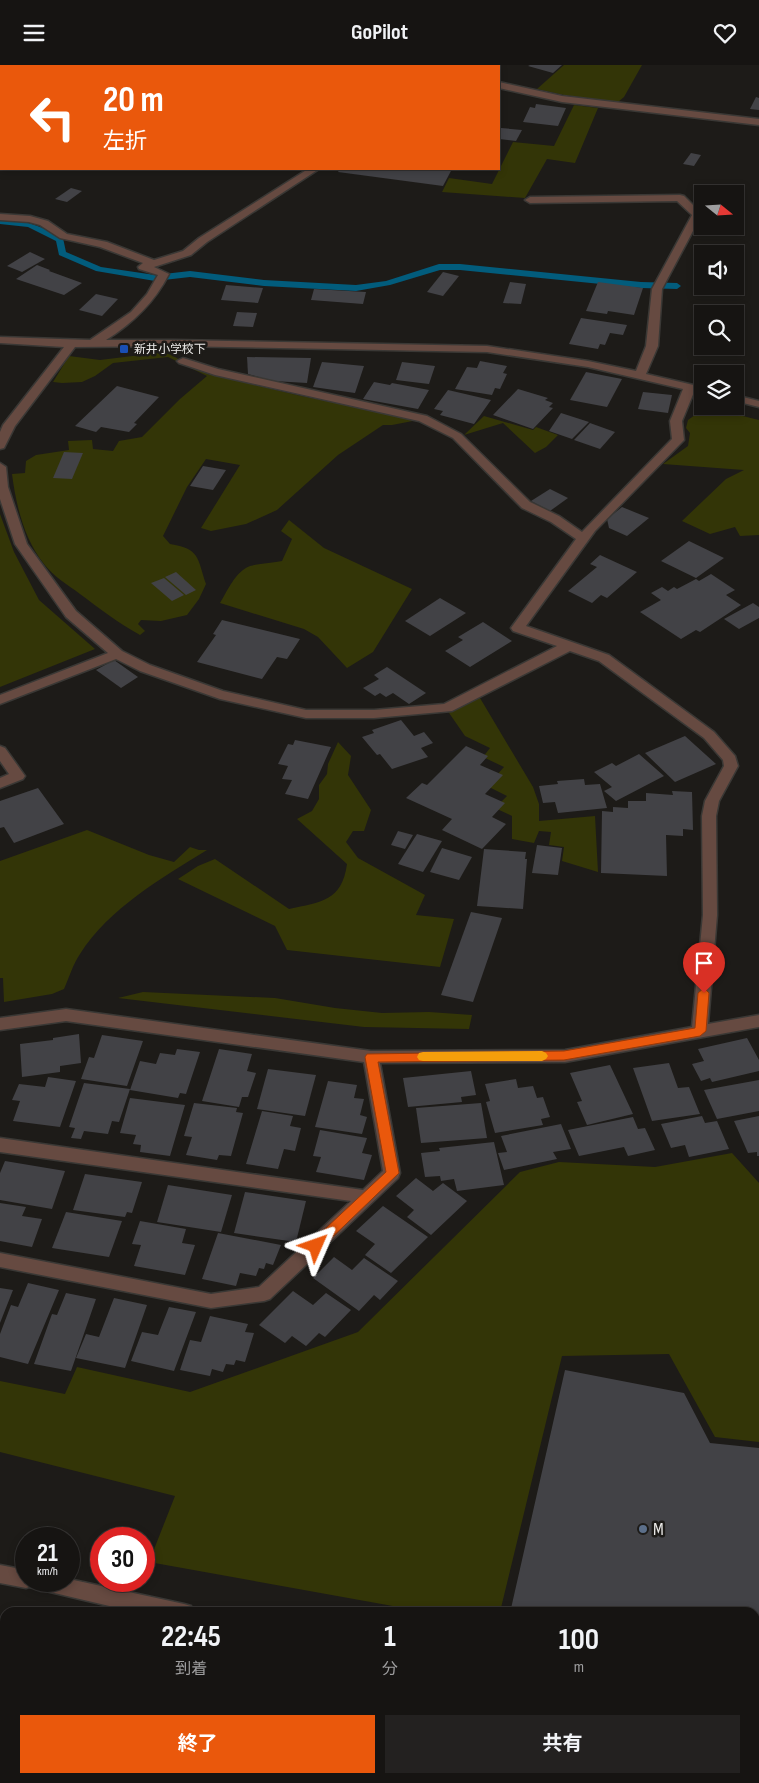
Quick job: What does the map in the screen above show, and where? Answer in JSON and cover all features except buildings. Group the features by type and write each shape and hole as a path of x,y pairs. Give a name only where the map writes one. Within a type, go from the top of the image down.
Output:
{"street":[{"path":"500,85 562,99 759,122"},
{"path":"93,343 129,320 157,290 164,274 143,267 187,253 194,246 312,170"},
{"path":"530,200 680,198 697,214 657,289 652,346 640,375"},
{"path":"0,217 30,219 44,223 64,235 104,244 152,263"},
{"path":"0,340 72,344 184,343 487,349 538,355 640,375 694,388"},
{"path":"0,445 9,425 72,344"},
{"path":"183,361 224,375 424,418 457,436 526,505 555,519 583,538"},
{"path":"690,387 676,421 678,440 583,538 518,628 604,658 709,735 730,759 731,766 712,801 710,816 710,915 700,1031"},
{"path":"744,400 759,404"},
{"path":"0,467 2,487 21,544 70,613 117,654 145,669 220,695 306,714 374,714 447,708 570,645"},
{"path":"0,700 117,654"},
{"path":"0,751 18,776 0,783"},
{"path":"0,1024 66,1015 371,1057 564,1056 759,1021"},
{"path":"0,1261 211,1301 264,1294 392,1173 371,1057"},
{"path":"0,1145 367,1197"},
{"path":"0,1574 15,1577"},
{"path":"80,1591 156,1607"}],"shaded area":[{"path":"564,65 642,65 624,97 618,102 564,95 537,89"},
{"path":"574,105 598,108 575,163 547,159 525,198 442,192 449,178 492,184 513,142 554,146"},
{"path":"165,352 208,374 418,420 383,425 338,455 277,510 246,524 211,531 201,528 240,465 206,459 187,487 163,536 170,544 187,549 196,556 206,584 199,599 187,615 161,621 141,620 138,624 145,631 140,635 66,584 44,564 26,533 16,498 12,474 25,473 26,461 36,455 69,450 68,441 92,440 93,449 113,451 119,441 142,437 180,399 207,376 168,357 113,363 95,376 82,382 53,382 69,356 100,360"},
{"path":"695,415 739,415 759,420 759,535 740,536 735,527 710,534 682,521 726,479 744,470 663,464 688,446 690,433 686,428 688,420"},
{"path":"484,416 533,430 536,427 558,435 546,447 535,453 503,423 464,435"},
{"path":"0,514 14,552 39,600 95,649 0,687"},
{"path":"289,520 324,548 412,589 373,652 347,668 318,637 304,629 220,603 240,572 252,565 282,561 292,539 281,531"},
{"path":"480,698 533,787 539,804 539,821 595,816 598,872 562,861 564,847 549,845 551,832 539,831 534,843 512,839 512,816 495,808 507,796 487,786 504,767 483,757 490,748 465,736 447,710 459,708"},
{"path":"338,742 351,756 348,775 371,810 364,831 353,831 346,842 358,858 425,895 416,915 454,919 440,967 287,950 275,926 178,879 198,866 215,859 289,909 320,901 335,893 340,886 347,864 297,819 312,811 319,799 319,785 327,774 328,764"},
{"path":"87,830 149,855 174,862 190,847 207,850 138,895 106,922 92,937 78,958 64,989 52,994 4,1002 3,978 0,978 0,861"},
{"path":"143,992 275,998 335,1008 382,1013 429,1012 472,1015 469,1029 364,1027 118,998"},
{"path":"732,1153 759,1183 759,1442 715,1437 669,1354 562,1356 501,1607 398,1607 155,1563 155,1547 175,1496 0,1452 0,1381 65,1394 77,1367 190,1392 358,1332 520,1172 559,1162 655,1167"}],"waterway":[{"path":"0,221 25,223 38,228 60,240 62,253 99,269 155,278 190,274 264,283 356,288 387,283 439,267 460,267 641,285 677,286"}],"slow traffic":[{"path":"423,1057 542,1056"}],"place":[{"name":"新井小学校下","path":"124,349"},
{"name":"M","path":"643,1529"}],"route":[{"path":"316,1246 392,1173 371,1057 564,1056 700,1031 704,993"}]}
